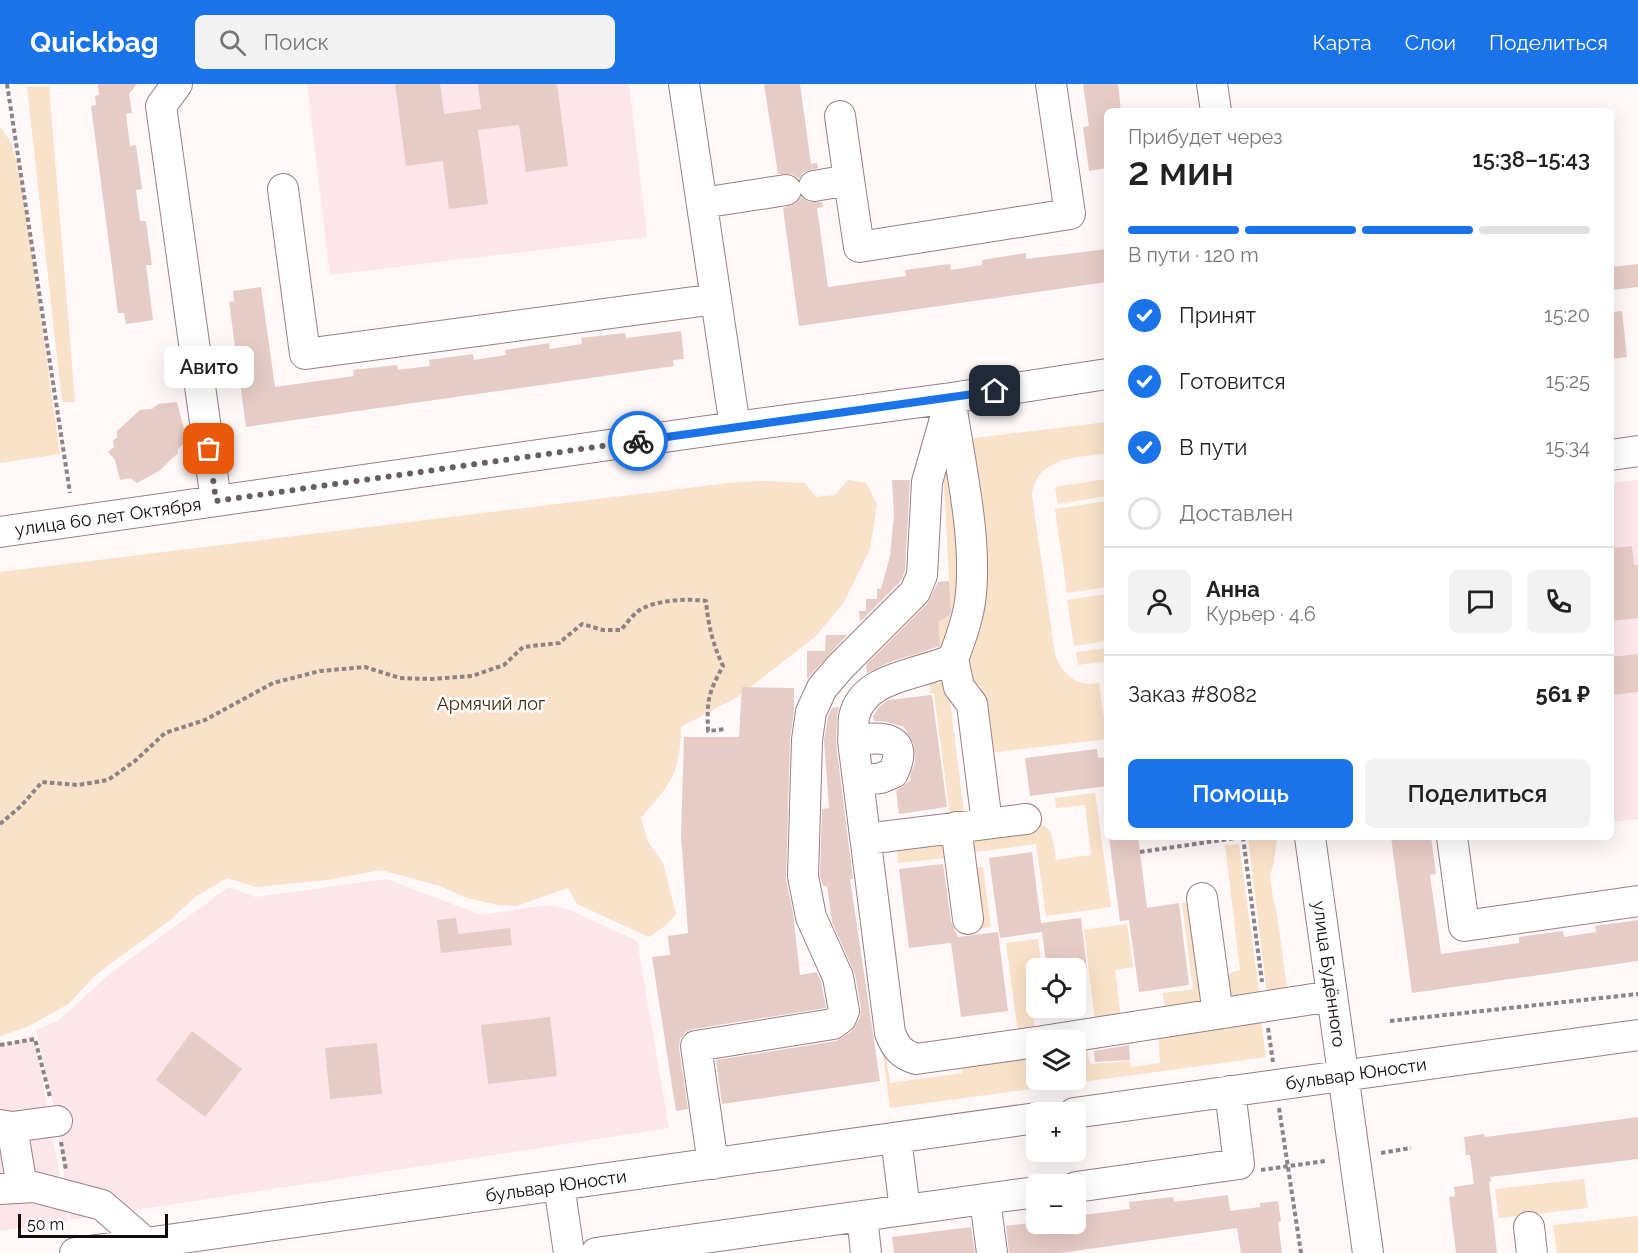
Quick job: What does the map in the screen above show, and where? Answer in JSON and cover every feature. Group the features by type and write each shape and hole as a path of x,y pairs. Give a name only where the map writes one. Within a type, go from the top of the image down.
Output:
{"street":[{"path":"177,84 161,106 216,501"},
{"path":"684,84 735,427"},
{"path":"840,117 859,247 1070,214 1051,84"},
{"path":"1212,84 1216,108"},
{"path":"702,202 849,180"},
{"path":"283,189 305,354 716,299"},
{"name":"улица 60 лет Октября","path":"0,532 1104,374"},
{"path":"951,398 968,523 971,579 968,614 953,659 959,687 972,704 987,824"},
{"path":"713,1164 696,1046 833,1024 841,1018 844,1011 838,977 811,917 803,876 807,740 811,712 822,688 915,592 919,584 925,555 927,482 951,398"},
{"path":"1614,455 1638,451"},
{"path":"953,659 888,681 863,698 855,715 853,741 890,1033 895,1046 903,1055 916,1059 1026,1043"},
{"path":"853,741 876,737 888,739 897,747 898,762 893,773 881,778 858,781"},
{"path":"866,838 1026,819"},
{"path":"956,828 968,919"},
{"name":"улица Будённого","path":"1310,840 1368,1253"},
{"path":"1452,840 1464,926 1638,901"},
{"path":"1202,898 1218,1014"},
{"path":"1086,1034 1332,996"},
{"name":"бульвар Юности","path":"1086,1111 1638,1035"},
{"path":"1086,1186 1239,1164 1230,1091"},
{"name":"бульвар Юности","path":"75,1253 1026,1119"},
{"path":"57,1121 6,1126 11,1188 34,1187 102,1205 146,1243"},
{"path":"896,1138 905,1210"},
{"path":"559,1185 568,1253"},
{"path":"596,1253 684,1247 862,1216 1026,1193"},
{"path":"985,1199 992,1253"},
{"path":"862,1216 866,1253"}],"path":[{"path":"8,84 70,493"},
{"path":"0,824 21,806 42,782 78,785 108,780 165,734 205,720 273,682 320,672 365,667 400,678 431,679 472,676 504,665 523,647 559,643 582,624 603,630 621,630 638,610 664,602 694,599 706,601 707,620 714,646 723,666 711,688 707,703 708,731 726,729"},
{"path":"1140,852 1223,840"},
{"path":"1244,840 1265,1007 1301,1253"},
{"path":"1390,1021 1638,994"},
{"path":"1381,1153 1411,1148"}],"shaded area":[{"path":"307,84 629,84 647,237 330,275"},
{"path":"1638,480 1638,819 1614,822 1614,483"},
{"path":"387,879 481,915 547,905 570,910 637,941 669,1128 70,1220 57,1121 36,1030 59,1020 112,972 229,887 255,897"},
{"path":"34,1034 68,1221 0,1231 0,1048"}],"green space":[{"path":"49,86 75,402 62,402 27,87"},
{"path":"0,127 11,142 21,177 60,454 0,463"},
{"path":"1104,422 1104,454 1071,459 1049,467 1035,483 1032,496 1055,654 1062,668 1071,678 1084,683 1099,683 1104,718 1104,739 989,753 981,686 971,683 966,644 966,439"},
{"path":"951,449 965,586 940,653 939,634 926,635 927,654 909,660 904,643 951,614 942,450"},
{"path":"1104,479 1104,496 1058,504 1055,487"},
{"name":"Армячий лог","path":"848,480 866,483 877,504 870,549 844,602 816,636 739,696 681,727 676,768 660,796 641,818 648,842 663,863 676,914 665,926 649,937 577,904 568,888 516,906 498,905 467,898 440,886 381,870 327,880 256,887 227,878 195,897 169,921 98,973 67,1005 27,1027 0,1036 0,572 729,483 765,481 805,483 816,497 835,495"},
{"path":"1104,501 1104,587 1067,593 1055,509"},
{"path":"1104,594 1104,641 1074,646 1067,600"},
{"path":"1104,648 1104,661 1078,665 1076,652"},
{"path":"942,678 948,685 964,812 950,815 934,693 930,693 930,681"},
{"path":"1095,793 1111,907 1046,916 1036,844 968,853 971,838 1040,823 1051,834 1056,860 1091,855 1085,805 1056,808 1055,798"},
{"path":"1248,840 1277,840 1270,875 1287,990 1268,1003"},
{"path":"896,843 942,843 946,858 898,863"},
{"path":"1239,844 1261,1005 1229,1005 1223,980 1232,972 1240,970 1225,845"},
{"path":"855,846 890,1083 962,1073 962,1066 1026,1050 1026,1090 890,1108"},
{"path":"983,867 991,927 978,929 970,869"},
{"path":"1182,903 1187,903 1190,907 1203,1000 1199,1009 1168,1010 1164,1003 1163,993 1193,989"},
{"path":"1127,924 1133,967 1115,970 1121,1019 1095,1022 1084,930"},
{"path":"1038,939 1041,958 1026,958 1026,1018 1033,1018 1035,1030 1018,1033 1006,943"},
{"path":"1261,1020 1266,1057 1086,1081 1086,1041 1090,1064 1130,1061 1131,1067 1160,1063 1158,1032"},
{"path":"1584,1179 1588,1208 1499,1218 1495,1189"},
{"path":"1638,1216 1638,1253 1557,1253 1553,1225"}],"building":[{"path":"98,84 137,84 129,94 132,113 126,114 130,146 136,145 142,189 136,190 140,221 146,221 152,265 146,265 153,320 126,324 124,313 118,313 91,106 96,105 95,96 99,95"},
{"path":"395,84 440,84 444,114 481,109 478,84 557,84 568,166 526,172 519,125 478,130 488,204 449,209 443,161 406,166"},
{"path":"764,84 800,84 811,164 817,163 818,168 803,172 799,179 792,174 778,174"},
{"path":"1083,84 1118,84 1121,108 1104,108 1104,168 1089,171 1083,127 1089,126"},
{"path":"801,197 809,202 822,202 823,207 817,208 828,287 906,276 905,270 950,264 951,270 982,265 982,260 1026,253 1026,259 1104,249 1104,282 799,326 783,208 796,204"},
{"path":"1638,264 1638,287 1614,290 1614,267"},
{"path":"261,287 275,387 354,376 353,370 397,365 398,370 430,366 429,360 473,354 474,360 506,355 505,350 549,343 550,349 582,344 581,338 625,333 626,338 681,331 684,359 673,360 674,366 246,427 229,302 234,301 233,291"},
{"path":"1622,311 1627,357 1614,359 1614,312"},
{"path":"177,402 184,429 183,444 178,449 178,453 159,471 137,483 130,478 120,480 115,460 108,452 114,447 113,440 117,438 117,431 140,410 152,409 158,404"},
{"path":"892,480 910,480 905,571 900,582 860,622 859,611 866,611 866,599 877,599 877,589 881,589 890,556 894,515"},
{"path":"1632,546 1634,565 1638,565 1638,618 1614,621 1614,548"},
{"path":"949,581 951,611 950,615 938,622 940,646 890,662 867,673 866,665 927,604 938,582"},
{"path":"826,635 847,635 807,679 807,651 825,651"},
{"path":"1638,654 1638,692 1614,695 1614,657"},
{"path":"742,687 794,688 794,712 790,740 786,879 793,913 800,975 817,972 826,1008 686,1032 680,1039 679,1048 688,1109 676,1111 652,957 670,955 668,936 688,933 681,835 684,737 739,737"},
{"path":"932,695 947,807 899,814 896,791 911,780 910,776 915,762 914,745 904,727 874,721 873,716 888,700"},
{"path":"839,707 836,743 853,879 850,879 880,1081 722,1104 716,1060 836,1041 851,1032 860,1018 861,1008 855,974 832,922 827,886 823,886 820,875 822,809 829,808 824,740 832,708"},
{"path":"1097,749 1098,758 1104,757 1104,786 1030,796 1025,758"},
{"path":"1109,840 1138,840 1147,908 1179,903 1189,985 1139,992 1129,920 1120,921"},
{"path":"1391,840 1431,840 1436,874 1430,875 1441,954 1519,943 1519,937 1563,931 1564,937 1596,932 1595,926 1638,920 1638,961 1412,993"},
{"path":"1032,852 1041,923 1081,918 1086,958 1046,958 1042,932 1000,938 989,858"},
{"path":"943,864 951,921 958,937 998,932 1008,1011 961,1017 951,943 909,948 899,869"},
{"path":"456,918 458,934 510,928 512,945 441,953 437,920"},
{"path":"550,1017 557,1076 488,1084 481,1025"},
{"path":"192,1031 242,1069 205,1117 156,1080"},
{"path":"377,1043 382,1094 330,1099 325,1048"},
{"path":"1129,1045 1130,1060 1095,1062 1094,1051"},
{"path":"1638,1117 1638,1159 1490,1177 1497,1253 1456,1253 1449,1197 1455,1196 1454,1187 1474,1184 1470,1155 1466,1155 1464,1137 1484,1134 1485,1137"},
{"path":"1228,1195 1230,1211 1260,1207 1260,1203 1278,1201 1282,1253 1241,1253 1237,1228 1060,1253 1009,1253 1006,1226 1026,1223 1026,1234 1086,1234 1086,1215 1130,1209 1129,1202 1173,1197 1174,1202"},
{"path":"971,1227 975,1253 894,1253 892,1237"}],"way so far":[{"path":"209,449 216,501 638,441"}],"place":[{"name":"Авито","path":"209,449"}],"route":[{"path":"638,441 995,391"}]}
